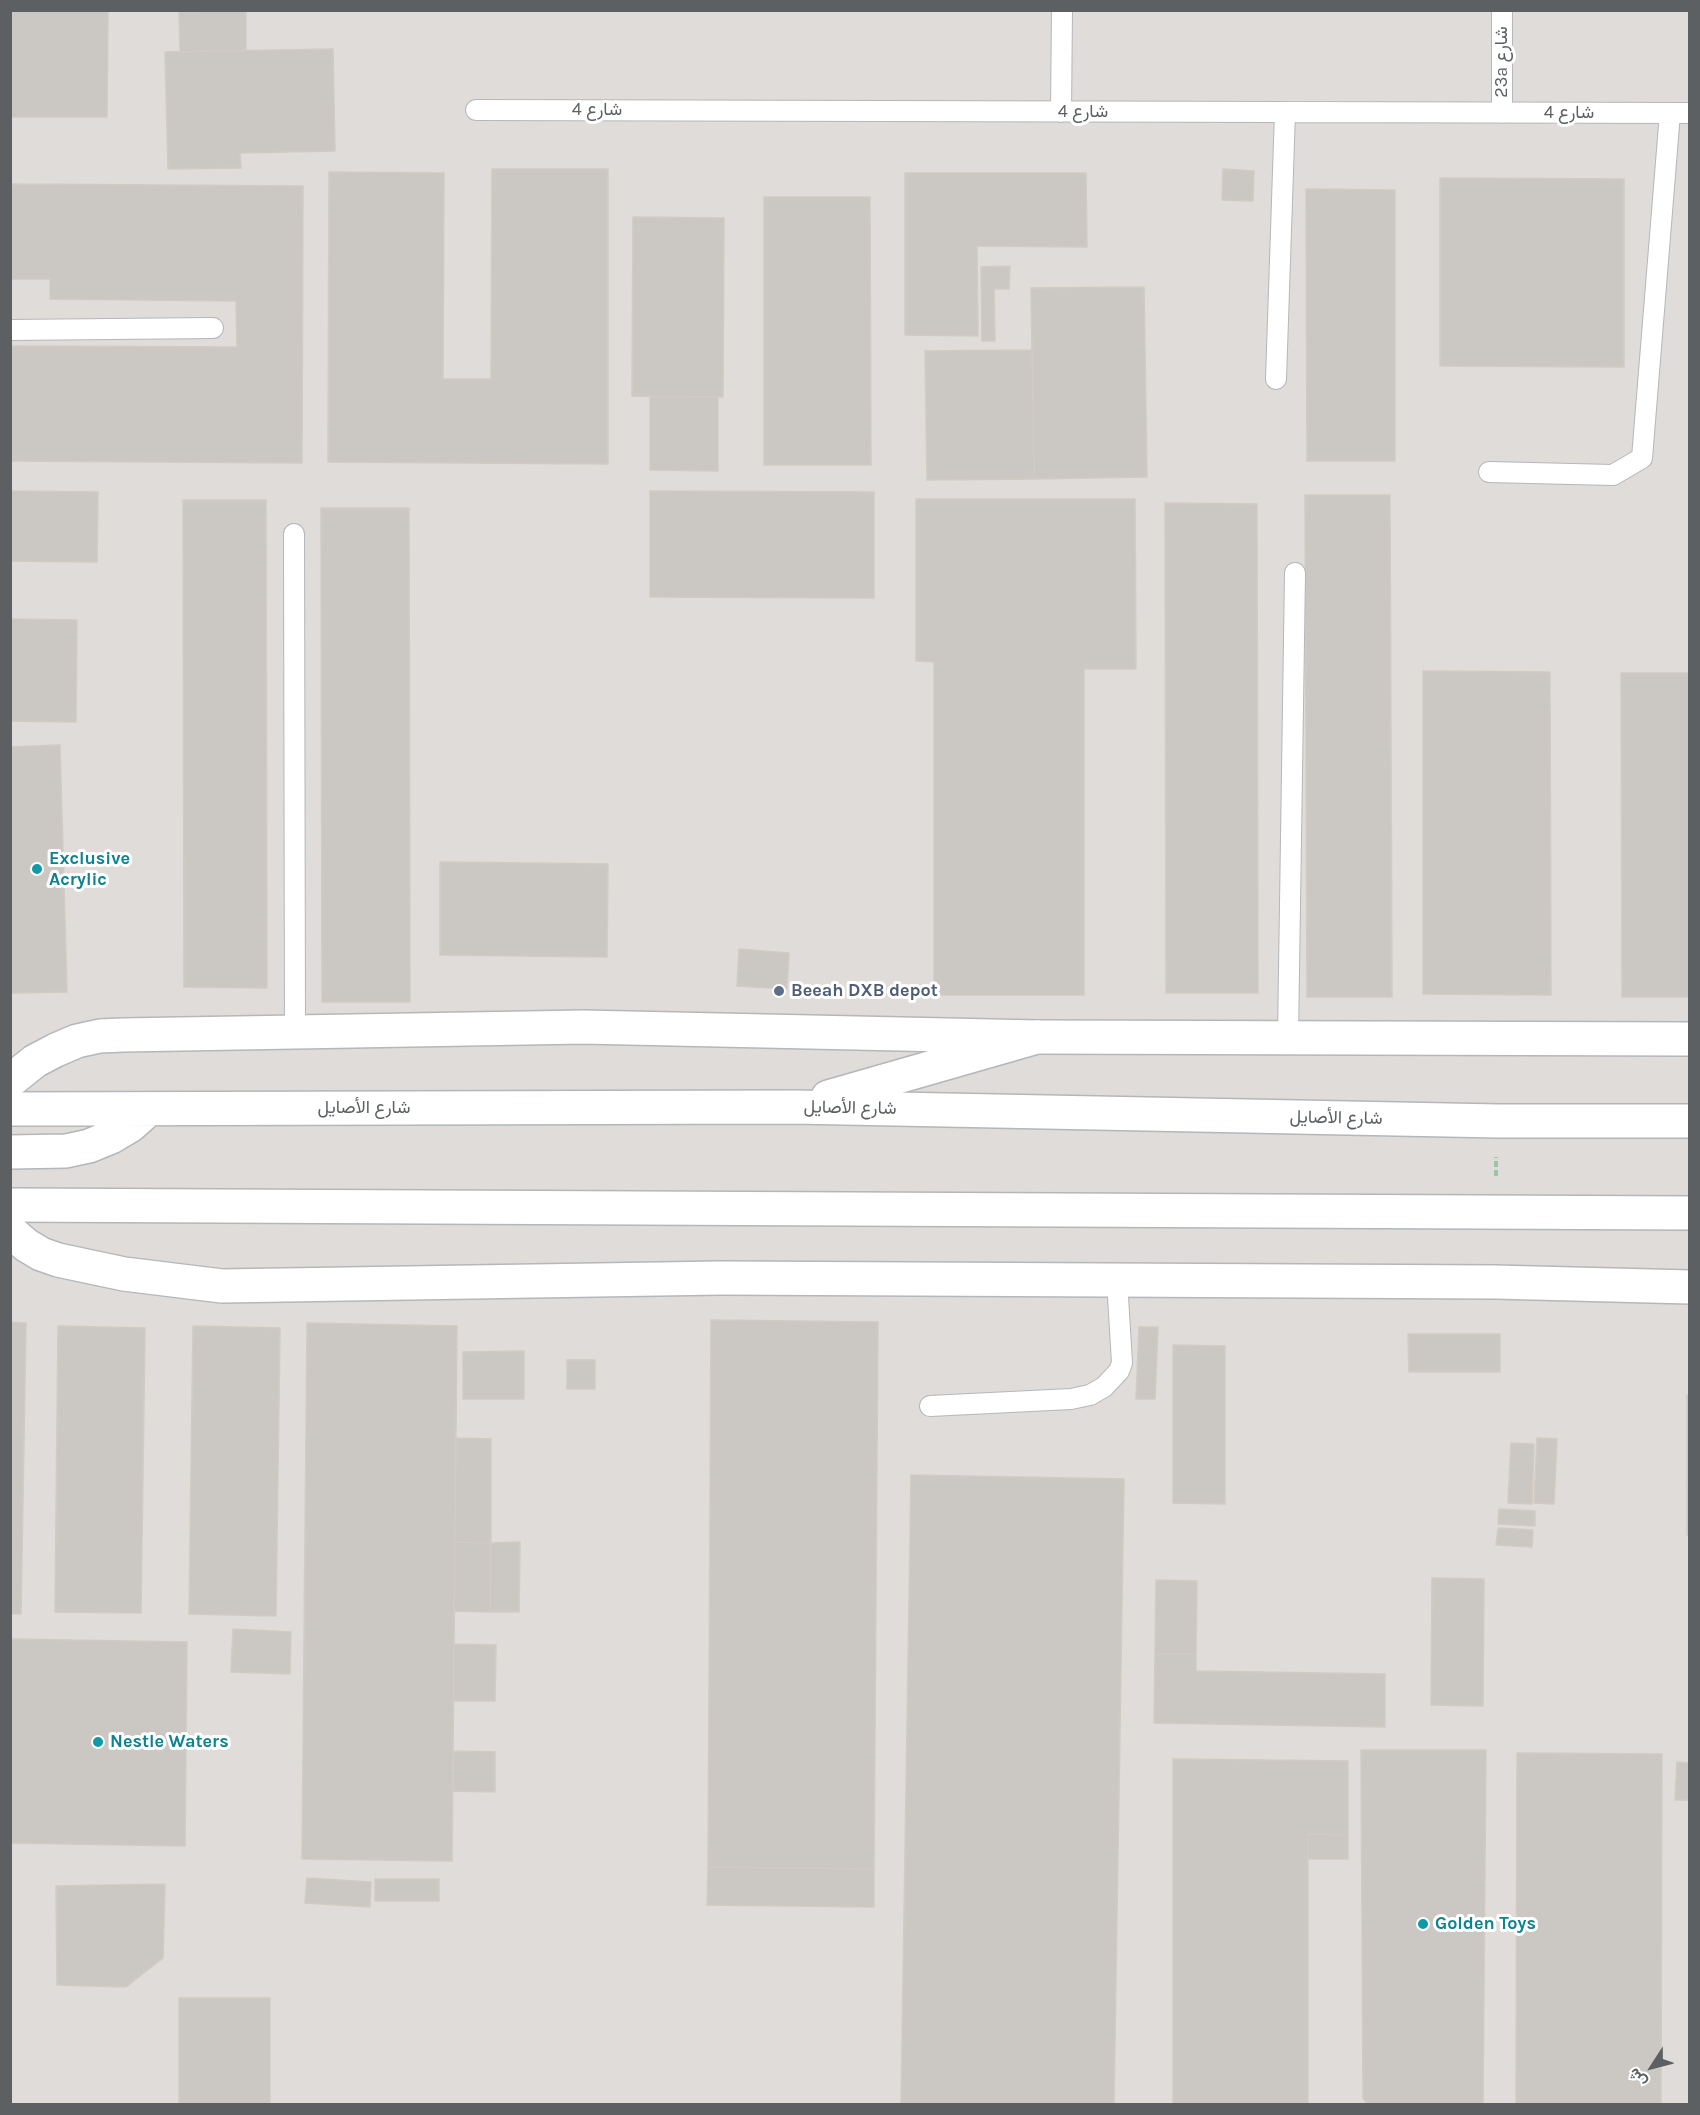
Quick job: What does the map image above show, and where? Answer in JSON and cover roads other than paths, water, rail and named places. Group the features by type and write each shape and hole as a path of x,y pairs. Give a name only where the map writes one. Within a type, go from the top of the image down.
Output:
{"main road":[{"path":"10,1081 35,1061 56,1050 77,1041 100,1036 583,1027 1037,1037 1689,1039"},
{"path":"795,1107 1037,1037"},
{"name":"شارع الأصايل","path":"10,1109 795,1107 1498,1121 1689,1121"},
{"path":"10,1152 66,1150 89,1146 132,1125 149,1109"},
{"path":"10,1205 1689,1214"},
{"path":"10,1231 33,1249 58,1260 124,1274 222,1286 721,1278 1483,1282 1689,1287"}],"lane":[{"path":"1061,112 1062,10"},
{"name":"23a شارع","path":"1502,113 1503,10"},
{"name":"شارع 4","path":"476,110 1680,113"},
{"path":"1275,379 1285,112"},
{"path":"1489,472 1613,475 1642,458 1680,113"},
{"path":"10,330 213,328"},
{"path":"294,534 296,1032"},
{"path":"1288,1037 1295,573"},
{"path":"930,1406 1071,1399 1090,1395 1104,1387 1119,1371 1122,1363 1117,1280"}],"place":[{"name":"Exclusive Acrylic","path":"37,869"},
{"name":"Beeah DXB depot","path":"779,991"},
{"name":"Nestle Waters","path":"98,1742"},
{"name":"Golden Toys","path":"1423,1924"}]}
